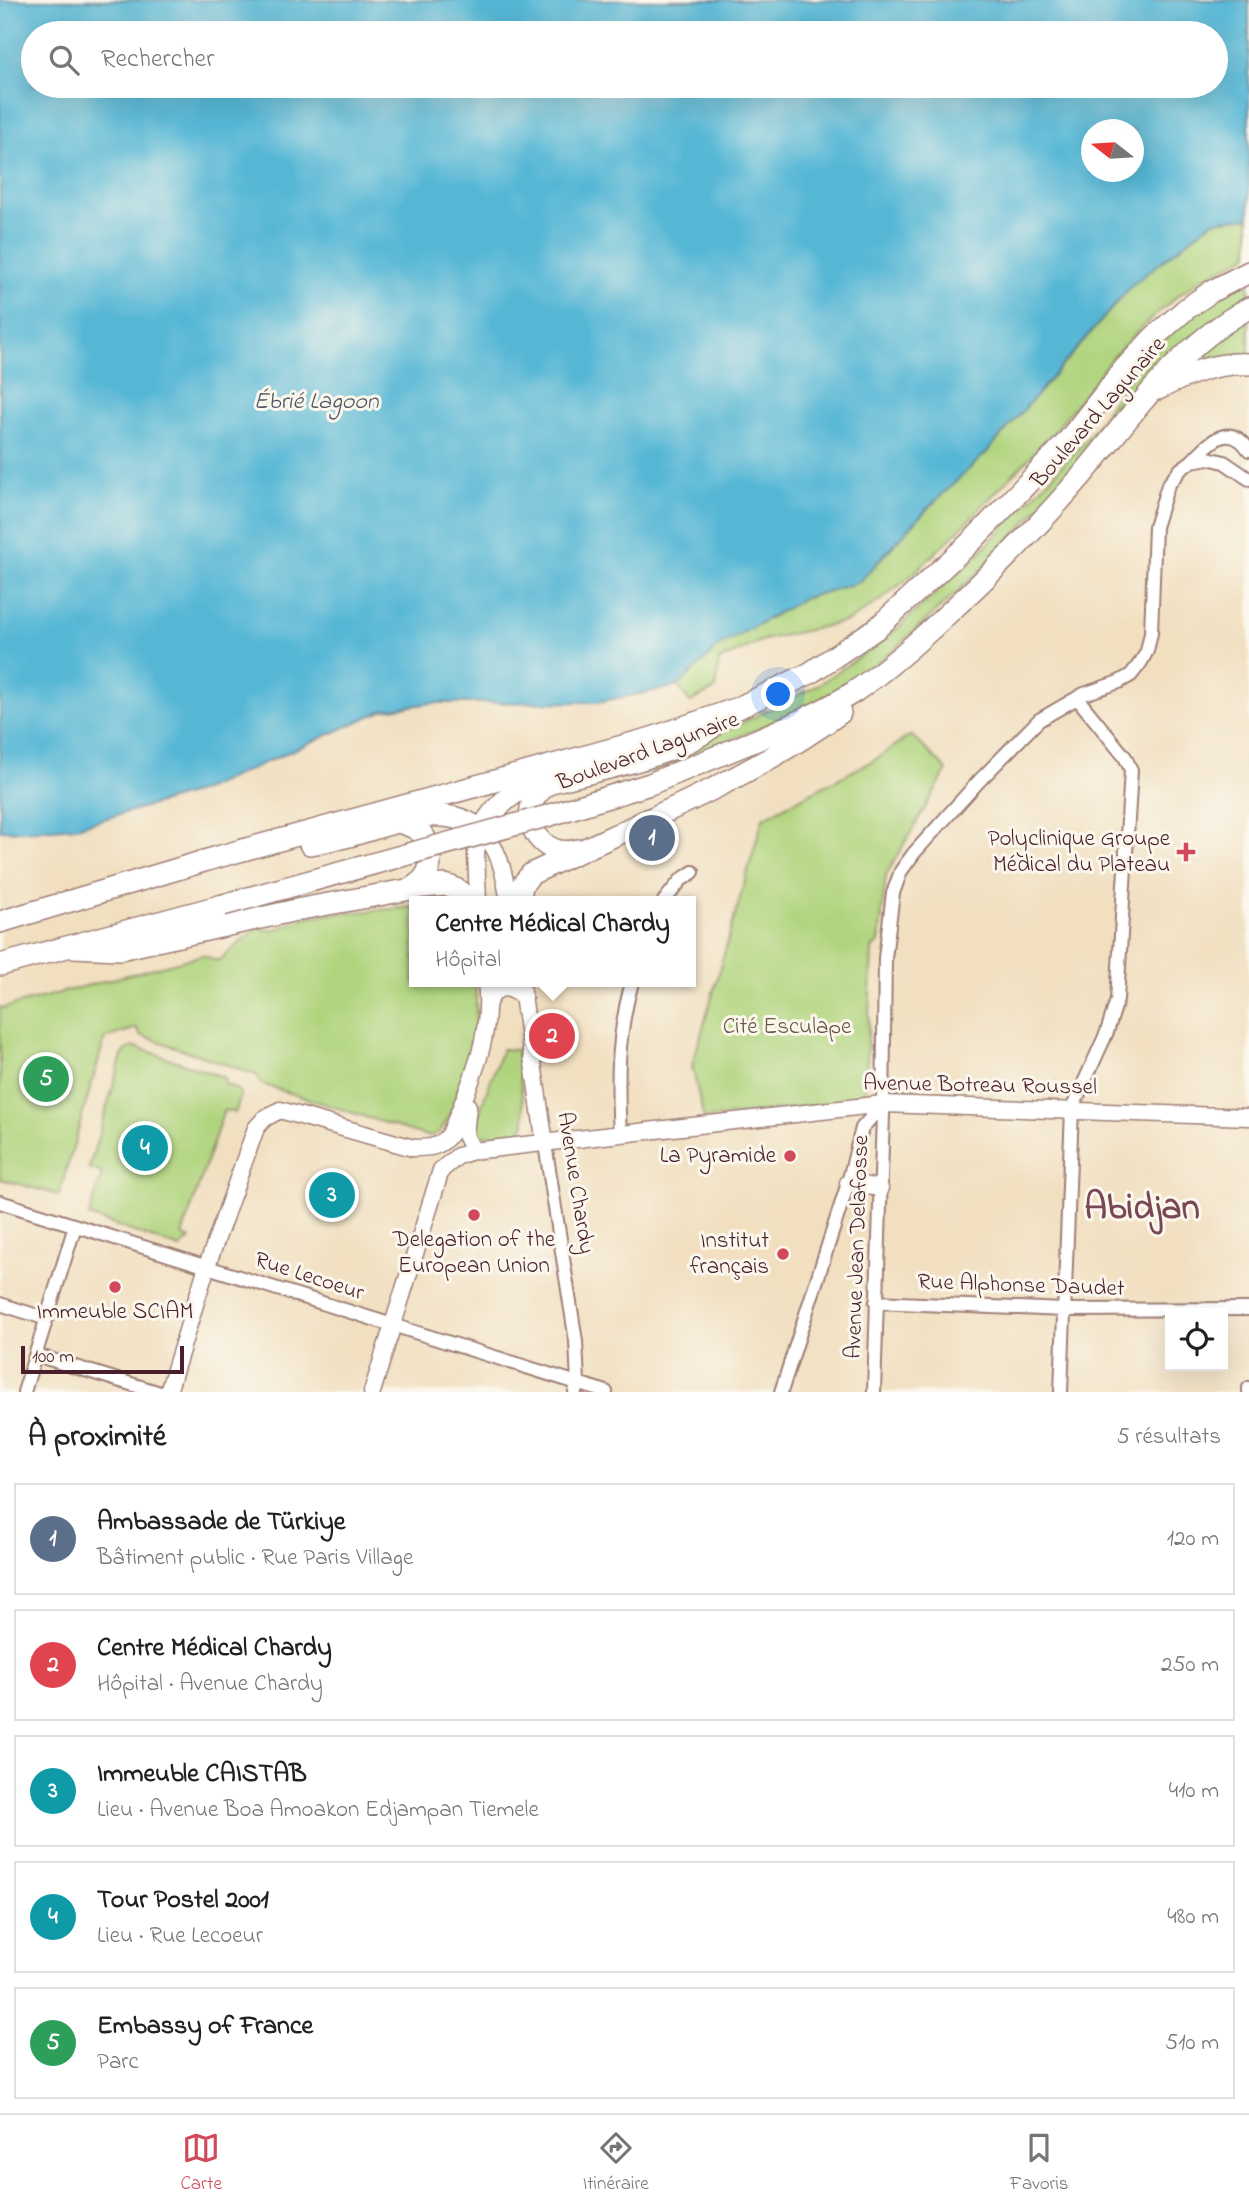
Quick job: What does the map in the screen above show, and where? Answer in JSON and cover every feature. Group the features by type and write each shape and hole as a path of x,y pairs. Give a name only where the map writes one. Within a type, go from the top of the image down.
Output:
{"highway":[{"name":"Boulevard Lagunaire","path":"0,922 220,856 652,738 738,708 810,673 877,628 973,540 1066,443 1124,369 1154,337 1212,291 1249,272"},
{"name":"Boulevard Lagunaire","path":"0,965 547,816 650,784 817,714 855,692 901,657 999,567 1077,481 1191,347 1230,318 1249,308"},
{"path":"1150,393 1201,369 1230,363 1249,364"},
{"path":"519,896 523,884 531,874 774,758 820,727 862,698 919,650 999,567"},
{"path":"220,856 271,851 433,816 472,824 481,831 492,812 516,792 682,744 702,734 738,708"},
{"path":"551,781 532,802 531,817 535,833 550,848 566,853 593,845"},
{"path":"398,822 419,831 429,849 425,878 411,889"},
{"path":"72,947 120,949 301,909 411,889 446,886 464,896"}],"street":[{"name":"Avenue Jean Delafosse","path":"874,1392 885,958 893,893 901,871 914,853 1039,720 1077,698 1131,675 1147,651 1151,633 1155,527 1168,485 1181,469 1209,444 1228,435 1239,437 1249,450"},
{"path":"1192,461 1208,458 1224,462 1249,478"},
{"path":"1061,1392 1072,1109 1107,1031 1117,1000 1131,770 1125,757 1077,698"},
{"path":"478,896 476,852 481,831"},
{"path":"481,831 499,857 508,896"},
{"path":"668,896 681,880 693,872"},
{"path":"413,1148 436,1147 450,1134 484,1042 489,1000 487,987"},
{"path":"489,1000 496,990 504,987 522,990"},
{"path":"620,1135 617,1086 619,1037 631,987"},
{"name":"Avenue Chardy","path":"522,990 576,1341 576,1388"},
{"path":"372,1392 441,1170 458,1156 473,1151 465,1135 473,1076"},
{"path":"781,1392 848,1183 862,1129 883,1104"},
{"name":"Avenue Botreau Roussel","path":"473,1151 883,1104 1249,1117"},
{"path":"168,1392 207,1266 256,1128 271,1114 280,1110 293,1112 413,1148 434,1158 441,1170"},
{"path":"848,1183 880,1188"},
{"name":"Rue Lecoeur","path":"0,1202 393,1326 576,1388 606,1392"},
{"path":"24,1392 75,1226"},
{"name":"Rue Alphonse Daudet","path":"876,1302 1064,1310 1249,1309"},
{"path":"0,1304 47,1319"},
{"path":"36,1355 157,1392"}],"green space":[{"path":"1249,217 1249,255 1203,278 1143,326 1112,358 1054,432 912,575 849,621 763,640 719,661 716,689 690,702 678,686 719,646 805,598 859,582 929,507 987,452 1132,285 1213,221"},
{"path":"1249,279 1249,358 1199,362 1070,474 992,560 895,649 849,684 811,707 651,773 647,765 692,747 815,687 887,638 982,550 1075,452 1093,431 1131,374 1190,315"},
{"name":"Cité Esculape","path":"911,735 947,770 886,875 879,942 872,948 865,1099 704,1119 692,1066 763,818 876,759"},
{"path":"409,907 409,987 475,987 476,1016 472,1046 456,1099 446,1123 438,1133 426,1136 261,1084 257,1075 140,1035 137,1028 105,1038 59,1195 0,1179 0,1007 203,955 218,961 257,928 274,930 311,916"},
{"path":"136,1047 225,1078 225,1084 238,1090 241,1095 235,1113 224,1110 182,1235 190,1239 180,1248 89,1216 102,1173 89,1168 121,1059 126,1050"},
{"path":"502,1049 517,1050 525,1123 518,1134 479,1136 474,1127"}],"water":[{"name":"Ébrié Lagoon","path":"0,0 1249,0 1249,217 1213,221 1132,285 987,452 929,507 859,582 805,598 719,646 678,686 598,702 432,703 384,710 201,791 76,827 0,830"}],"place":[{"name":"Ambassade de Türkiye","path":"652,838"},
{"name":"Polyclinique Groupe Médical du Plateau","path":"1186,852"},
{"name":"Centre Médical Chardy","path":"552,1036"},
{"name":"Embassy of France","path":"46,1079"},
{"name":"Tour Postel 2001","path":"145,1148"},
{"name":"La Pyramide","path":"790,1156"},
{"name":"Immeuble CAISTAB","path":"332,1195"},
{"name":"Delegation of the European Union","path":"474,1215"},
{"name":"Institut français","path":"783,1254"},
{"name":"Immeuble SCIAM","path":"115,1287"}],"district":[{"name":"Abidjan","path":"1142,1209"}]}
